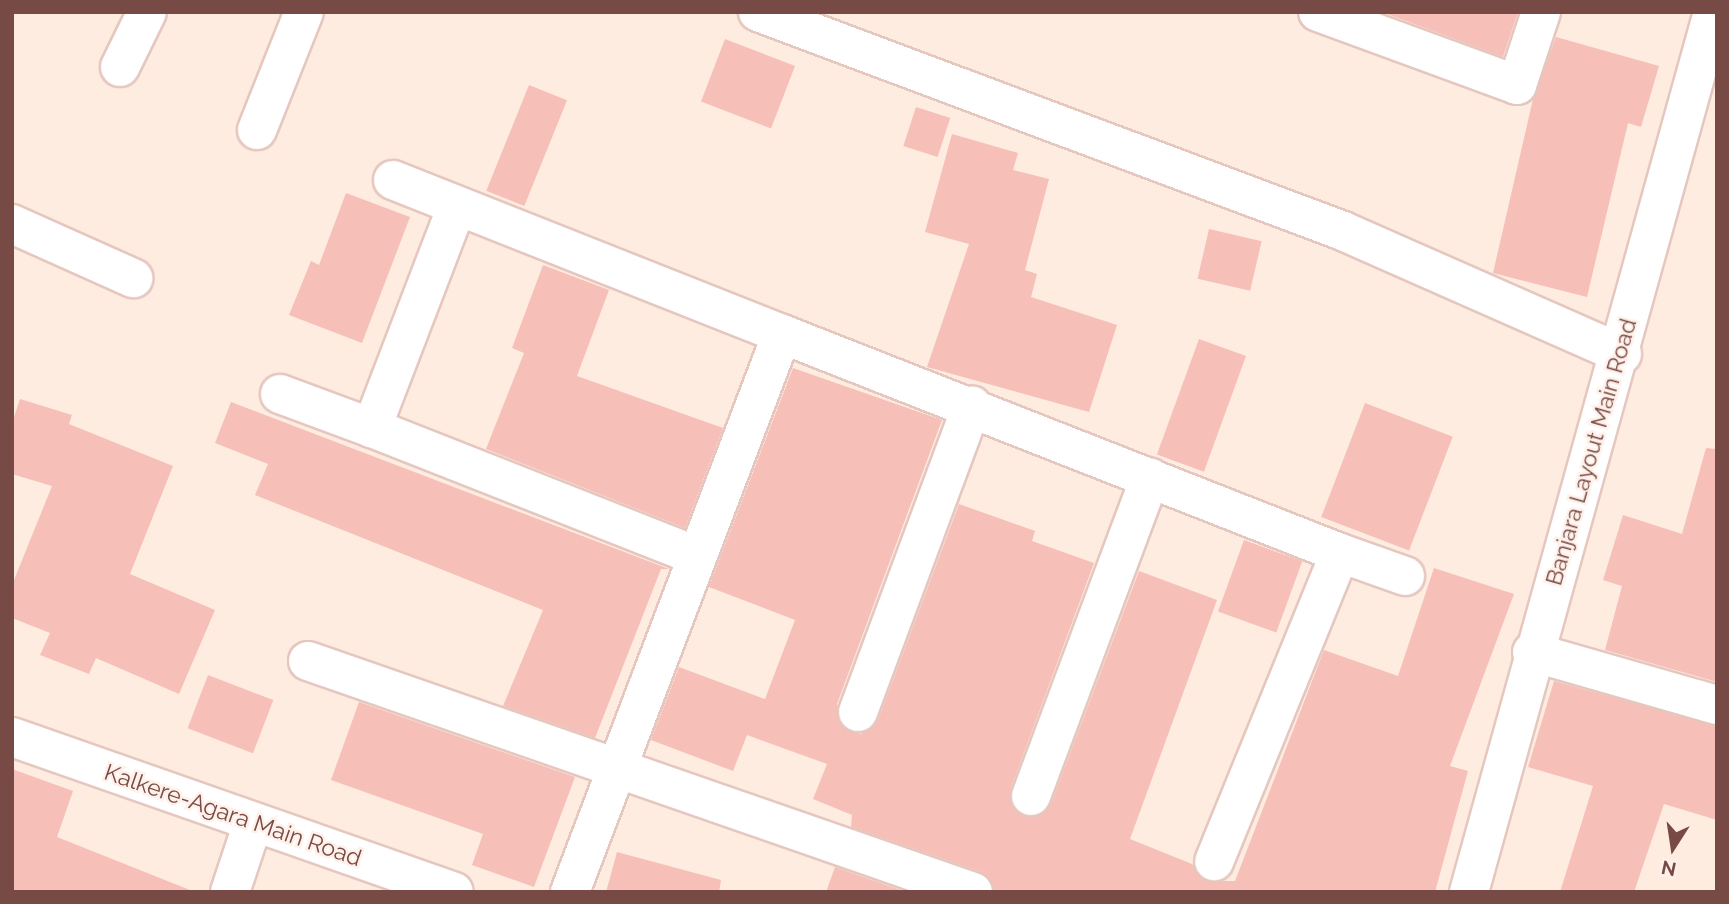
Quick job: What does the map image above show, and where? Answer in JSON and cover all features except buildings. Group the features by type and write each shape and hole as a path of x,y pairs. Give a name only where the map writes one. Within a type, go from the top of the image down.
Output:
{"street":[{"path":"121,67 147,12"},
{"path":"257,130 304,12"},
{"path":"758,12 1343,231 1622,354"},
{"path":"1318,12 1517,85 1541,12"},
{"name":"Banjara Layout Main Road","path":"1469,892 1532,652 1622,354 1713,12"},
{"path":"393,180 1340,553 1405,576"},
{"path":"372,428 457,206"},
{"path":"12,224 133,278"},
{"path":"570,892 782,334"},
{"path":"280,394 697,556"},
{"path":"858,712 972,406"},
{"path":"1031,796 1150,477"},
{"path":"1214,861 1340,553"},
{"path":"1532,652 1717,705"},
{"path":"308,661 618,764 973,892"},
{"name":"Kalkere-Agara Main Road","path":"12,737 454,892"},
{"path":"230,892 253,823"}]}
